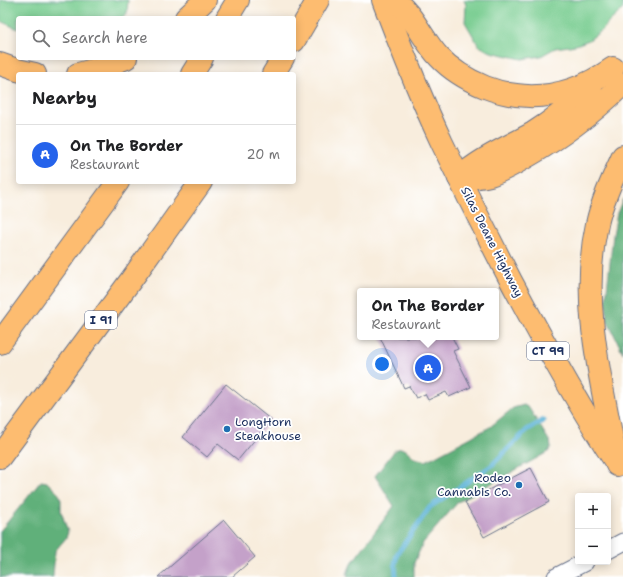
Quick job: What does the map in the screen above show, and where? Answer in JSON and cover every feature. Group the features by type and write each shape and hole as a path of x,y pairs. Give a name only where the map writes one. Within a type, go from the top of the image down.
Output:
{"main road":[{"path":"188,16 205,0"},
{"path":"228,16 238,0"},
{"path":"296,38 318,0"},
{"name":"Silas Deane Highway","path":"383,0 423,101 486,233 559,371 620,469"},
{"path":"394,0 408,12 432,48 445,63 466,78 494,90 524,96 555,94 586,85 600,77 620,70"},
{"path":"86,72 121,60"},
{"path":"193,72 201,60"},
{"path":"275,72 282,60"},
{"path":"0,64 26,72"},
{"path":"459,178 478,163 532,133 556,117 620,70"},
{"path":"620,469 596,354 591,319 590,291 592,256 597,224 606,197 623,156"},
{"path":"0,343 117,184"},
{"name":"I 91","path":"0,457 131,280 200,184"}],"street":[{"path":"611,548 623,542"},
{"path":"556,577 579,565"}],"green space":[{"path":"0,0 128,0 127,13 125,16 16,16 16,28 0,21"},
{"path":"464,0 623,0 623,9 601,31 589,40 576,45 555,48 541,56 522,59 491,52 479,46 465,22 466,5"},
{"path":"623,199 623,353 607,320 606,299 613,235 617,213"},
{"path":"524,405 529,408 550,442 551,447 548,452 458,502 423,543 414,563 414,577 348,577 347,574 351,564 394,506 375,476 395,450 401,448 406,450 415,458 426,461 490,427 513,408"},
{"path":"41,481 47,482 59,494 61,500 61,511 68,532 66,538 55,551 53,577 0,577 0,531"}],"building":[{"path":"381,340 454,340 458,349 453,351 471,387 449,397 446,392 428,400 425,394 416,398 409,386 404,388"},
{"name":"LongHorn Steakhouse","path":"226,384 271,420 238,460 218,444 207,457 183,437"},
{"name":"Rodeo Cannabis Co.","path":"531,468 549,502 484,537 465,502"},
{"path":"224,520 255,557 232,577 158,577"}],"waterway":[{"path":"396,577 395,564 397,554 430,507 491,466 527,430 544,420"}],"place":[{"name":"On The Border","path":"428,368"},
{"name":"LongHorn Steakhouse","path":"227,429"},
{"name":"Rodeo Cannabis Co.","path":"519,485"}]}
